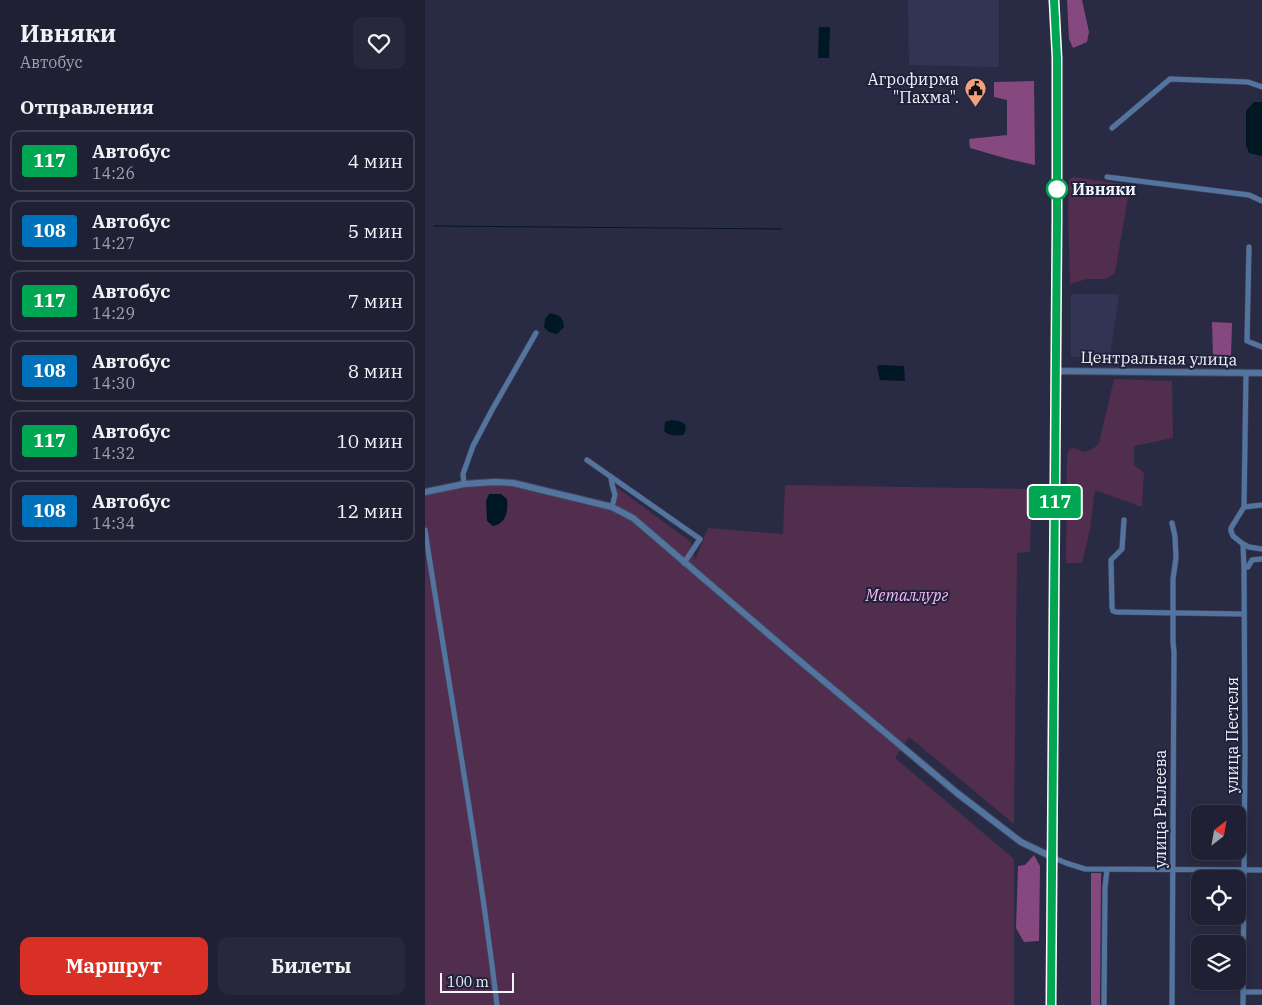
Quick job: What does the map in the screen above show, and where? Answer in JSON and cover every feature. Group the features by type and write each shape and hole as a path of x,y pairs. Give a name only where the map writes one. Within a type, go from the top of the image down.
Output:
{"highway":[{"path":"1051,1005 1057,210 1057,58 1054,0"}],"street":[{"path":"1112,128 1170,79 1248,82 1262,87"},
{"path":"1107,177 1249,195 1262,201"},
{"path":"1249,247 1247,341 1262,347"},
{"path":"464,484 463,474 473,446 491,410 535,333"},
{"name":"Центральная улица","path":"1055,371 1262,373"},
{"path":"1246,373 1244,506 1231,531 1233,536 1243,544 1262,549"},
{"path":"587,460 699,539 684,563"},
{"path":"611,478 615,495 612,507"},
{"path":"425,496 425,492 464,484 513,483 612,507 633,518 957,793 1021,842 1085,870 1208,870"},
{"path":"1244,506 1262,505"},
{"path":"1124,520 1122,548 1111,560 1113,611 1244,614"},
{"name":"улица Рылеева","path":"1172,523 1175,536 1176,558 1173,579 1172,1005"},
{"path":"425,530 467,796 497,1005"},
{"name":"улица Пестеля","path":"1243,544 1244,870"},
{"path":"1244,567 1248,567 1253,560 1262,559"},
{"path":"1104,1005 1105,887 1107,870"},
{"path":"1246,871 1262,870"},
{"name":"улица Пестеля","path":"1243,1005 1244,925"},
{"path":"1243,992 1262,992"}],"shaded area":[{"path":"908,0 999,0 999,67 909,65"},
{"path":"1067,0 1082,0 1089,32 1087,42 1073,48 1069,39"},
{"path":"819,27 830,27 829,58 818,58"},
{"path":"1034,81 1035,165 970,148 969,139 1007,135 1007,100 994,97 994,82"},
{"path":"1254,102 1262,102 1262,156 1249,153 1246,145 1246,111"},
{"path":"1071,294 1119,294 1110,357 1071,357"},
{"path":"550,313 559,316 563,321 564,327 557,334 549,332 544,327 545,319"},
{"path":"1212,322 1232,323 1231,356 1213,356"},
{"path":"877,366 904,366 905,381 880,380"},
{"path":"671,420 685,424 686,430 683,435 668,434 664,431 665,422"},
{"path":"489,494 501,494 507,499 506,516 501,522 493,526 487,521 486,501"},
{"path":"1034,855 1040,866 1039,941 1024,942 1016,928 1018,866 1025,865"},
{"path":"1091,873 1101,873 1100,1005 1091,1005"}],"green space":[{"path":"1073,177 1130,185 1115,273 1106,279 1087,279 1070,284 1068,210 1069,180"},
{"path":"1114,379 1172,381 1173,438 1134,446 1134,465 1144,473 1142,507 1095,490 1090,529 1082,563 1066,563 1067,455 1069,449 1075,448 1085,452 1099,443"},
{"name":"Металлург","path":"495,482 612,507 615,495 612,484 691,542 695,560 708,528 783,534 785,485 1032,489 1030,552 1017,553 1014,824 909,737 895,758 1014,859 1014,1005 425,1005 425,492"}],"waterway":[{"path":"434,226 782,229"}],"bus line":[{"name":"117","path":"1051,1005 1057,220 1057,58 1054,0"}],"place":[{"name":"Агрофирма \"Пахма\".","path":"975,107"},
{"name":"Ивняки","path":"1057,189"}]}
